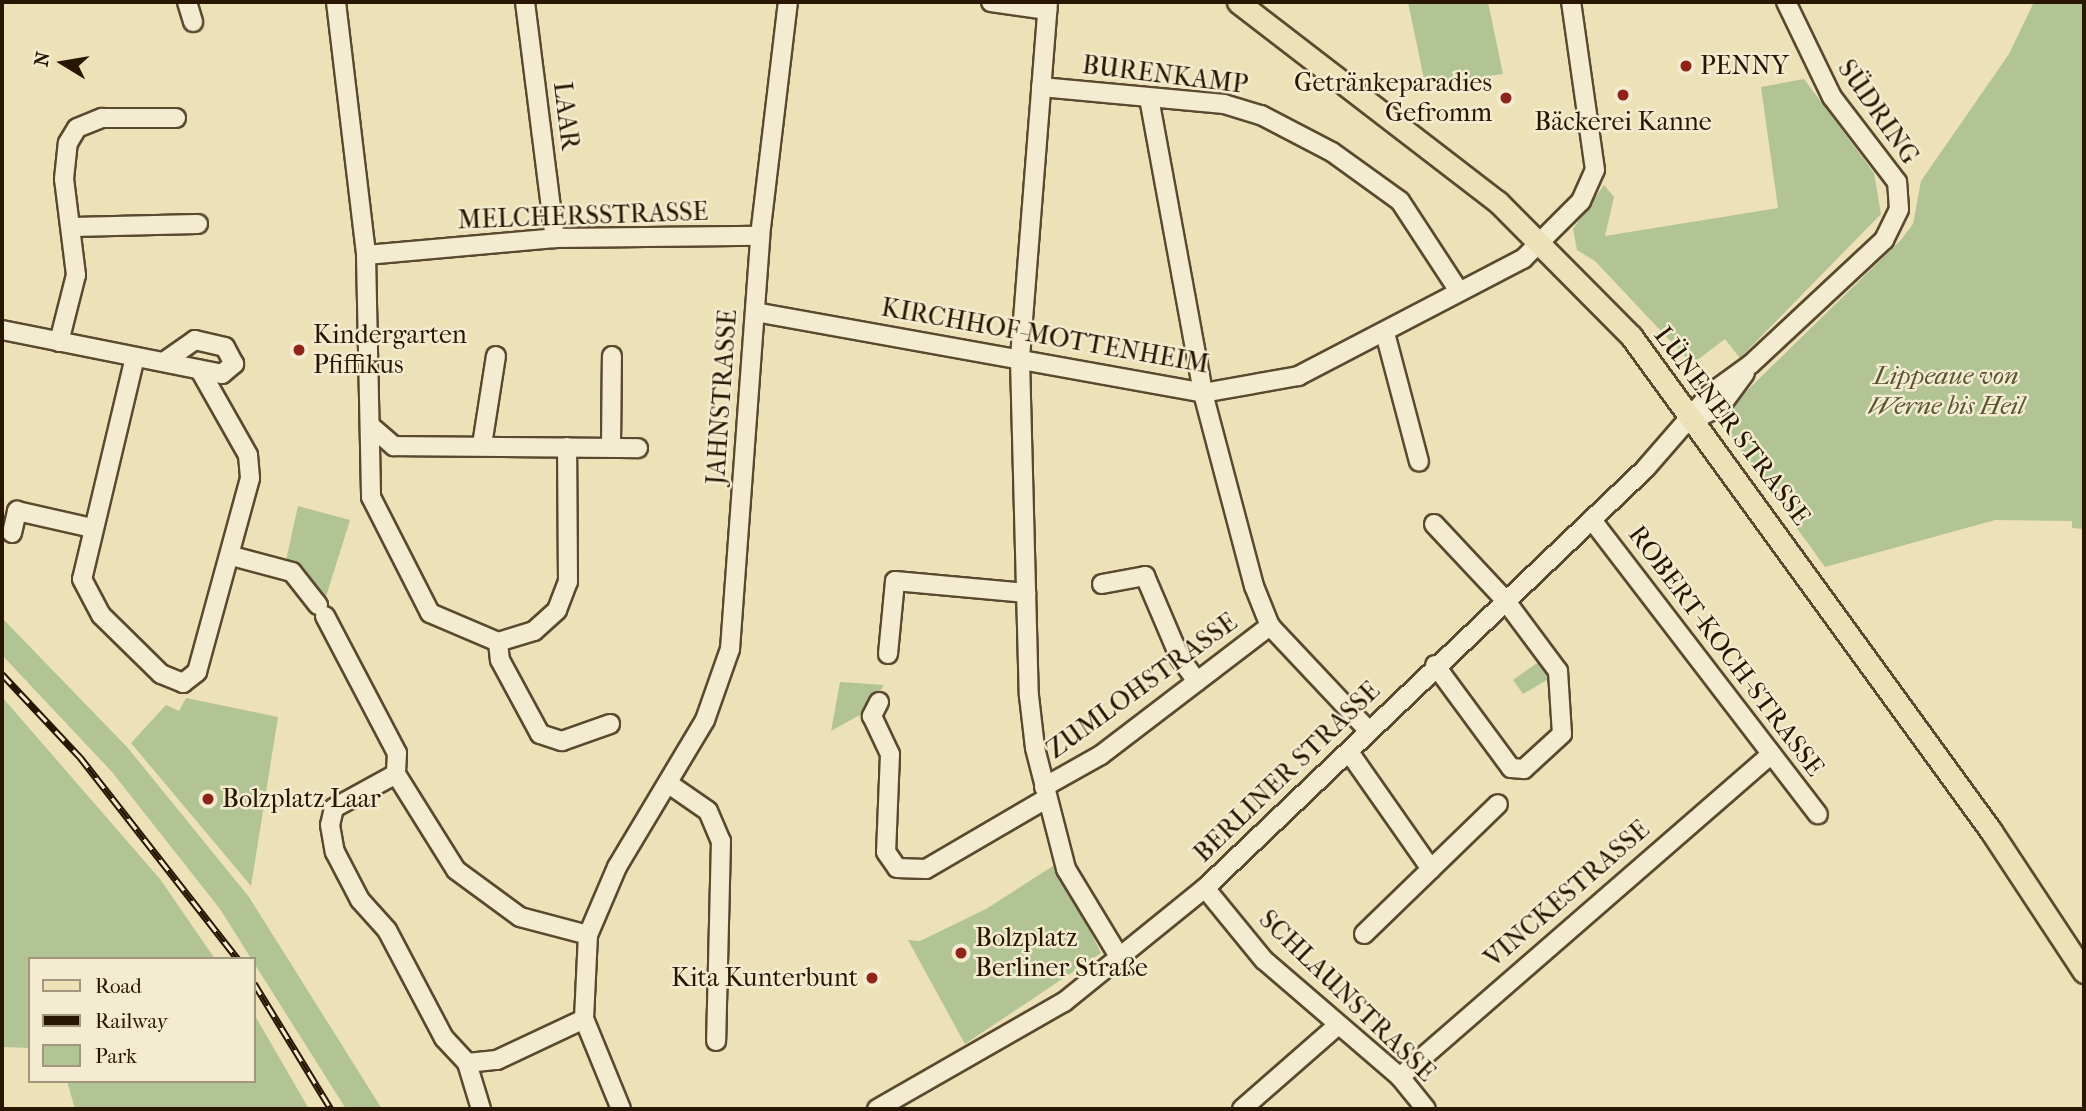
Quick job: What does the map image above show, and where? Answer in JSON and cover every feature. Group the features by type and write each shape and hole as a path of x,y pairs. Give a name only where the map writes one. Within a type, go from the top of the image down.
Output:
{"main road":[{"name":"LÜNENER STRASSE","path":"1238,2 1461,171 1542,241 1631,336 1694,419 1991,831 2084,972"}],"street":[{"path":"187,2 193,22"},
{"path":"336,2 366,255 373,428 372,506 426,610 498,642 534,631 565,597 567,447"},
{"name":"LAAR","path":"524,2 555,238"},
{"name":"JAHNSTRASSE","path":"621,1109 584,1019 588,935 617,867 669,783 711,707 730,649 760,236 788,2"},
{"path":"991,2 1048,6 1020,360 1030,696 1045,793 1066,869 1120,958"},
{"name":"KIRCHHOF-MOTTENHEIM","path":"755,312 1203,393 1298,376 1385,333 1522,259 1581,201 1595,170 1571,2"},
{"name":"SÜDRING","path":"1694,419 1711,393 1751,364 1884,240 1899,209 1897,182 1832,97 1786,2"},
{"name":"BURENKAMP","path":"1041,87 1243,108 1332,152 1409,211 1459,291"},
{"path":"1149,97 1203,393 1270,626 1369,731"},
{"path":"59,342 76,275 64,156 77,128 102,118 176,118"},
{"path":"72,227 198,224"},
{"name":"MELCHERSSTRASSE","path":"366,255 555,238 760,236"},
{"path":"2,330 135,357 228,374 234,357 225,347 195,340 164,362"},
{"path":"1385,333 1419,462"},
{"path":"482,445 496,356"},
{"path":"611,446 612,356"},
{"path":"135,357 92,528 82,579 87,598 161,674 183,683 197,671 232,556 251,465 200,369"},
{"name":"BERLINER STRASSE","path":"877,1109 1021,1030 1120,958 1205,888 1349,752 1435,665 1592,520 1694,419"},
{"path":"373,428 394,446 638,448"},
{"path":"12,533 17,511 92,528"},
{"name":"ROBERT-KOCH-STRASSE","path":"1592,520 1818,814"},
{"path":"1434,524 1506,600 1562,683 1565,718 1556,745 1524,769 1511,768 1435,665"},
{"path":"232,556 292,572 321,610 397,753 396,774 473,888 520,917 588,935"},
{"path":"1102,583 1145,576 1180,658 1197,681"},
{"path":"888,654 895,581 1026,593"},
{"name":"ZUMLOHSTRASSE","path":"879,702 872,716 890,754 886,852 897,868 926,869 1101,755 1270,626"},
{"path":"498,642 500,660 540,734 562,741 610,724"},
{"path":"1349,752 1431,869"},
{"name":"VINCKESTRASSE","path":"1400,1077 1771,754"},
{"path":"396,774 334,808 330,825 335,852 444,1038 467,1063 481,1109"},
{"path":"669,783 708,811 720,841 716,1041"},
{"path":"1364,934 1498,804"},
{"name":"SCHLAUNSTRASSE","path":"1205,888 1264,960 1400,1077 1426,1109"},
{"path":"467,1063 497,1060 584,1019"},
{"path":"1242,1109 1338,1025"}],"green space":[{"path":"1408,2 1488,2 1503,74 1425,84"},
{"name":"Lippeaue von Werne bis Heil","path":"2034,2 2084,2 2084,529 2072,528 2072,521 1995,520 1825,567 1718,419 1900,241 1913,224 1921,181 2009,54"},
{"path":"1804,79 1874,173 1881,214 1740,358 1725,339 1692,364 1595,261 1577,250 1573,229 1604,185 1614,197 1605,236 1778,208 1761,87"},
{"path":"298,506 350,520 325,600 285,565"},
{"path":"2,618 127,747 249,897 382,1109 346,1109 256,966 256,957 250,957 220,909 112,772 2,655"},
{"path":"1540,661 1552,677 1523,694 1513,680"},
{"path":"840,682 884,685 867,711 831,731"},
{"path":"2,697 160,879 214,957 28,957 28,1048 2,1047"},
{"path":"186,698 278,717 251,886 131,743 166,705 179,711"},
{"path":"1056,864 1101,953 965,1044 908,940 920,941 986,909"},
{"path":"256,1017 309,1109 75,1109 68,1083 256,1083"}],"railway":[{"path":"2,674 80,757 236,957"},
{"path":"256,986 331,1109"}],"place":[{"name":"PENNY","path":"1686,66"},
{"name":"Bäckerei Kanne","path":"1623,95"},
{"name":"Getränkeparadies Gefromm","path":"1506,98"},
{"name":"Kindergarten Pfiffikus","path":"299,350"},
{"name":"Bolzplatz Laar","path":"208,799"},
{"name":"Bolzplatz Berliner Straße","path":"961,953"},
{"name":"Kita Kunterbunt","path":"872,978"}]}
